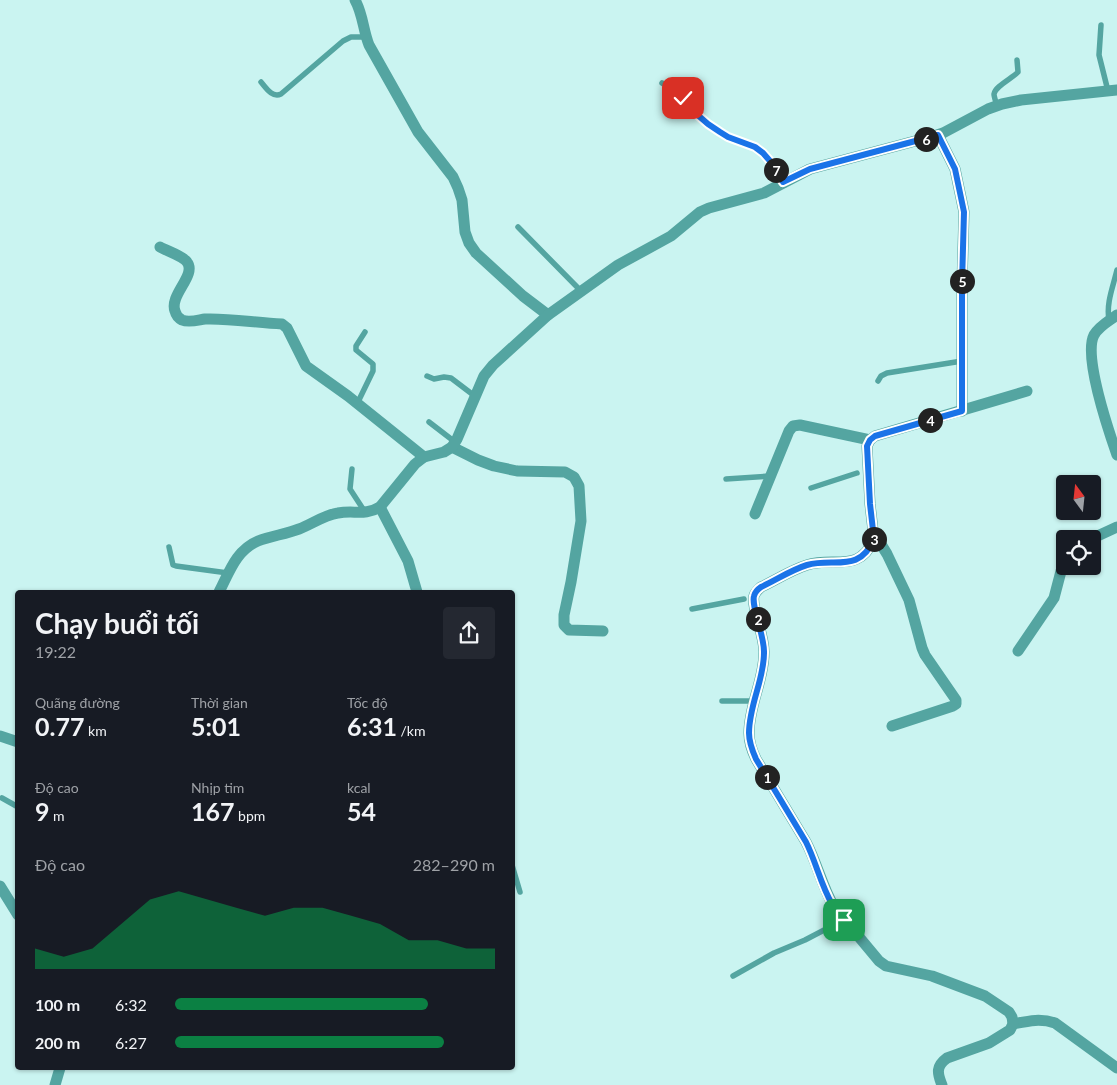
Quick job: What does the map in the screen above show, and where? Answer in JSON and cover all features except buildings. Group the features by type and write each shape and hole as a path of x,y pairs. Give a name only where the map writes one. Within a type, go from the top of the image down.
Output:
{"street":[{"path":"355,0 363,18 369,45 418,132 453,177 462,200 465,232 469,243 476,253 523,296 548,315"},
{"path":"220,590 237,557 247,548 258,542 301,528 339,512 365,512 380,506 415,464 424,457 444,452 454,445 484,376 493,365 548,315 618,265 671,236 700,212 764,193 810,169 938,135 997,106 1021,100 1113,90"},
{"path":"938,135 955,169 964,212 962,411"},
{"path":"160,247 186,261 189,266 190,271 173,305 179,319 186,321 225,319 282,324 287,328 306,366 424,457"},
{"path":"1113,318 1101,326 1094,335 1091,346 1091,359 1104,418 1117,455"},
{"path":"942,1085 938,1075 938,1068 941,1062 995,1040 1010,1030 1013,1024 1012,1017 1009,1012 985,996 932,976 886,966 879,961 842,921 829,898 812,853 756,759 751,746 749,733 751,714 763,665 764,652 763,636 754,603 749,598 761,587 801,567 818,563 855,560 861,557 872,544 874,539 870,504 863,471 867,446 875,436 1027,391"},
{"path":"755,514 789,431 793,426 800,425 870,440"},
{"path":"454,445 478,460 494,466 517,470 565,472 574,477 579,486 581,521 564,615 564,625 570,630 602,631"},
{"path":"380,506 408,561 416,590"},
{"path":"1101,534 1117,527"},
{"path":"874,539 881,544 909,600 925,655 956,700 956,704 953,706 892,726"},
{"path":"1018,651 1054,598 1060,575"},
{"path":"0,736 15,741"},
{"path":"0,886 15,910"},
{"path":"1013,1024 1045,1020 1055,1023 1117,1068"},
{"path":"55,1085 59,1070"}],"lane":[{"path":"1102,25 1099,55 1113,90"},
{"path":"260,82 274,95 278,96 343,40 351,37 366,37"},
{"path":"997,106 995,90 1018,72 1017,60"},
{"path":"662,83 678,92 685,104 708,124 728,137 755,147 763,153 783,182"},
{"path":"518,227 581,291"},
{"path":"1113,318 1108,311 1117,270"},
{"path":"357,404 373,371 373,364 356,350 356,346 365,332"},
{"path":"878,381 881,376 887,373 962,362"},
{"path":"427,376 434,379 451,378 476,397"},
{"path":"429,422 454,445"},
{"path":"352,469 350,488 365,512"},
{"path":"810,488 863,471"},
{"path":"726,479 770,476"},
{"path":"169,548 173,565 228,573"},
{"path":"692,609 749,598"},
{"path":"722,701 754,701"},
{"path":"2,798 15,805"},
{"path":"515,875 520,892"},
{"path":"733,976 774,953 828,928"}],"route":[{"path":"683,98 685,104 708,124 728,137 755,147 763,153 783,182 810,169 938,135 955,169 964,212 962,411 875,436 870,440 867,446 874,539 861,557 848,562 818,563 801,567 761,587 754,596 754,603 763,636 764,652 763,665 751,714 749,733 751,746 756,759 812,853 829,898 844,920"}]}
